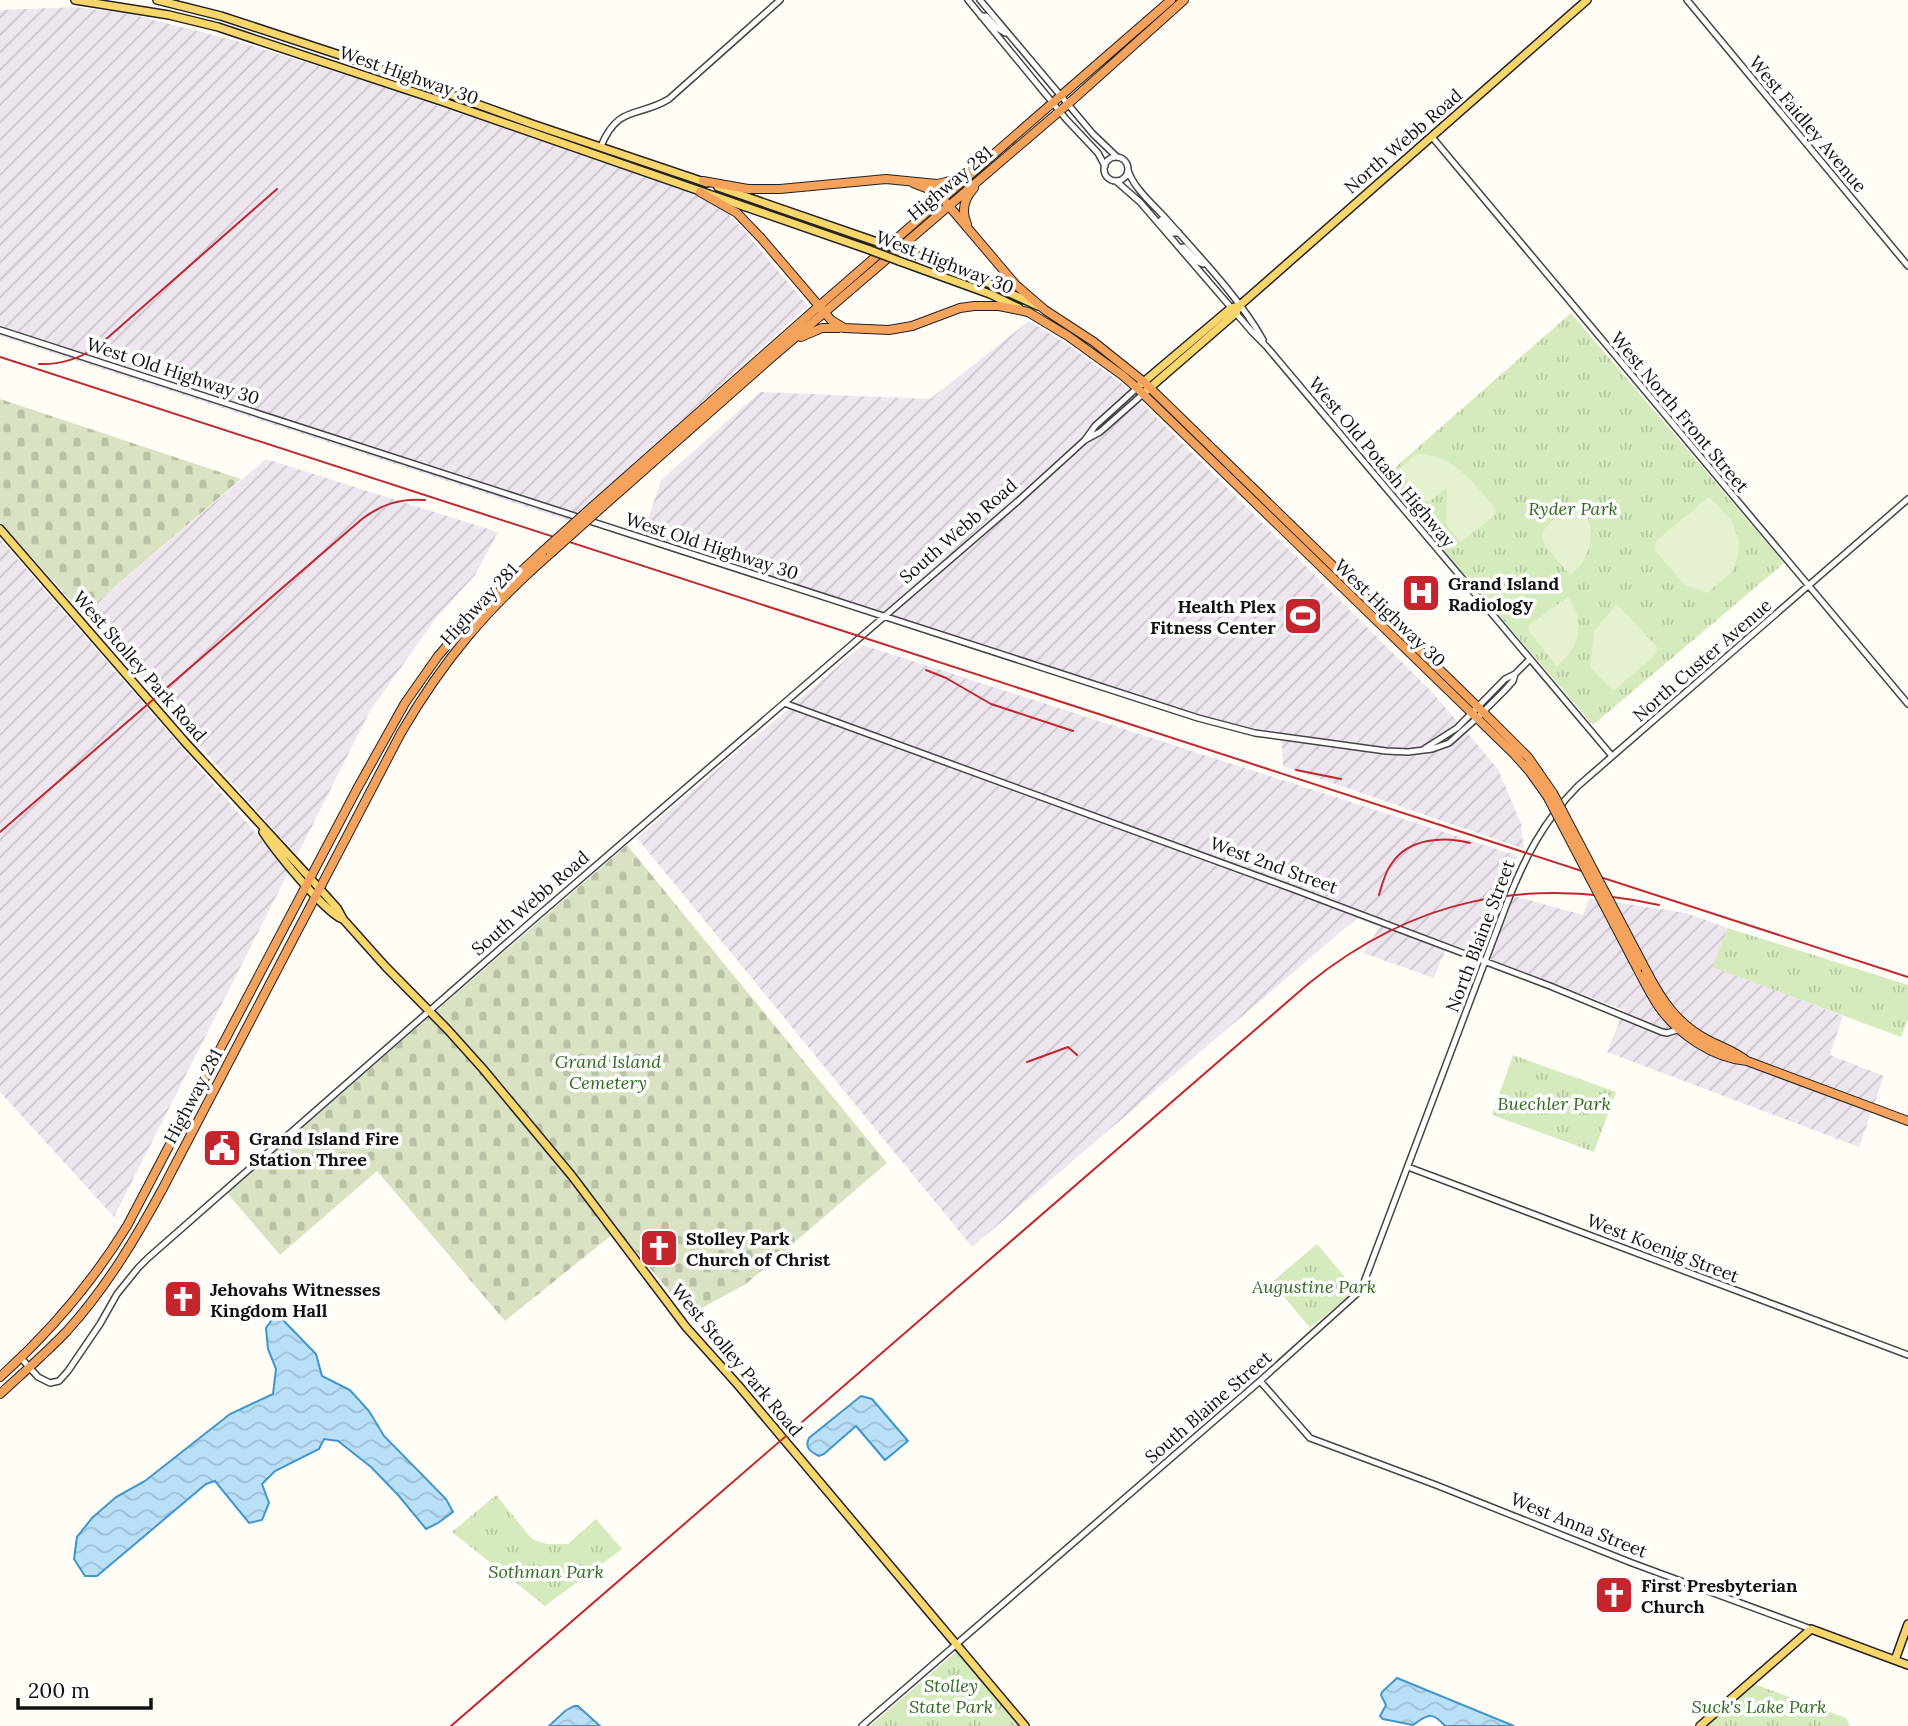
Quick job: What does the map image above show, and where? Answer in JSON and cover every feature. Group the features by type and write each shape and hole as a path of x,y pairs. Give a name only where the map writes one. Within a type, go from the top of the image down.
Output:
{"highway":[{"name":"Highway 281","path":"1057,107 1062,96 1171,0"},
{"name":"Highway 281","path":"0,1377 57,1321 111,1252 390,727 424,676 471,618 821,309 1057,107 1068,104 1184,0"},
{"path":"913,183 937,184 954,180 999,156"},
{"path":"977,238 964,216 964,203 999,156"},
{"path":"703,181 748,188 780,189 868,180 913,183 934,191 1016,285 1045,310"},
{"path":"700,192 737,213 821,309 844,328"},
{"path":"781,349 814,331 831,327 889,330 912,326 960,308 974,306 999,306 1028,312"},
{"name":"Highway 281","path":"596,508 781,349 821,309"},
{"name":"West Highway 30","path":"1045,310 1094,342 1147,385 1477,713 1523,764 1550,795 1642,969 1659,1007 1682,1027"},
{"name":"West Highway 30","path":"1028,312 1069,336 1140,391 1477,713"},
{"name":"Highway 281","path":"0,1394 80,1315 133,1242 401,733 432,683 477,624 547,552"},
{"name":"West 2nd Street","path":"1682,1027 1736,1052 1747,1060 1908,1121"}],"main road":[{"name":"West Highway 30","path":"75,0 169,15 218,27 870,250 990,293 1028,312"},
{"name":"West Highway 30","path":"157,0 221,16 352,59 532,124 703,181 978,278 1045,310"},
{"name":"North Webb Road","path":"1236,309 1587,0"},
{"path":"586,151 601,146"},
{"path":"599,156 611,150"},
{"name":"South Webb Road","path":"1140,391 1236,309"},
{"name":"West Stolley Park Road","path":"0,529 150,702 275,839 333,913 343,919 483,1069 572,1176 686,1327 1025,1726"},
{"path":"1895,1660 1908,1624"},
{"path":"1700,1726 1811,1629"},
{"name":"West Anna Street","path":"1811,1629 1908,1665"}],"street":[{"path":"601,146 610,128 623,116 657,107 669,99 780,0"},
{"path":"968,0 1085,141 1098,153 1107,176 1116,181 1123,179 1128,170 1124,160 1104,147 980,0"},
{"name":"West Faidley Avenue","path":"1687,0 1908,266"},
{"path":"981,16 986,16 997,28 1011,37"},
{"name":"West North Front Street","path":"1432,137 1908,704"},
{"path":"1105,166 1109,159 1117,157"},
{"name":"West Old Potash Highway","path":"1128,170 1133,184 1206,265 1236,309"},
{"name":"West Old Potash Highway","path":"1116,181 1134,195 1236,309 1612,756"},
{"path":"1147,209 1173,233 1179,233"},
{"path":"1180,248 1184,247 1198,262 1206,265"},
{"name":"West Old Highway 30","path":"0,330 883,617 1198,718 1255,733 1386,751 1408,752 1424,749 1453,732 1477,713 1505,679 1515,674 1530,659"},
{"name":"South Webb Road","path":"21,1358 46,1382 54,1383 62,1379 81,1354 117,1294 138,1268 1085,440 1095,426 1140,391"},
{"name":"North Custer Avenue","path":"1528,853 1564,800 1908,499"},
{"name":"West 2nd Street","path":"785,703 1267,879 1485,961 1665,1033 1682,1027"},
{"name":"North Blaine Street","path":"1459,1030 1528,853"},
{"name":"South Blaine Street","path":"862,1726 1361,1290 1459,1030"},
{"name":"West Koenig Street","path":"1408,1167 1908,1355"},
{"name":"West Anna Street","path":"1260,1381 1310,1438 1811,1629"}],"shaded area":[{"path":"76,7 130,14 233,40 356,78 691,192 724,210 808,306 570,521 0,336 0,10"},
{"path":"1029,321 1064,342 1124,385 1432,692 1498,769 1521,824 1524,849 1283,766 1281,732 1214,722 643,534 661,480 760,392 930,399"},
{"path":"266,459 498,532 475,575 436,618 370,711 297,856 83,614"},
{"path":"0,539 289,871 114,1217 0,1092"},
{"path":"863,645 1518,856 1503,893 1583,915 1589,898 1686,913 1728,928 1713,967 1843,1016 1830,1055 1884,1076 1859,1147 1607,1052 1624,1010 1448,943 1434,978 1363,953 1380,927 1357,918 972,1247 637,838"}],"green space":[{"name":"Ryder Park","path":"1571,313 1784,563 1593,725 1382,479"},
{"path":"0,399 241,479 83,614 0,522"},
{"path":"1416,454 1441,459 1461,471 1495,508 1496,514 1461,542 1446,524 1447,487 1430,501 1424,501 1398,470"},
{"path":"1709,497 1731,520 1739,540 1738,555 1731,573 1707,593 1685,585 1655,550 1656,541"},
{"path":"1576,502 1588,520 1591,540 1584,559 1570,575 1549,551 1542,536 1551,523"},
{"path":"1568,597 1577,616 1578,634 1571,651 1557,666 1528,630 1529,625"},
{"path":"1617,604 1657,647 1656,654 1613,691 1590,667 1594,631"},
{"name":"Grand Island Cemetery","path":"627,845 887,1163 746,1284 689,1315 618,1230 505,1321 377,1171 280,1255 227,1193"},
{"path":"1728,928 1908,985 1908,1019 1901,1037 1712,967"},
{"name":"Buechler Park","path":"1513,1055 1616,1092 1594,1152 1492,1115"},
{"name":"Augustine Park","path":"1317,1244 1356,1290 1310,1328 1272,1282"},
{"name":"Sothman Park","path":"496,1495 532,1539 547,1544 568,1544 596,1519 622,1549 545,1606 452,1532"},
{"name":"Stolley State Park","path":"956,1652 1018,1726 870,1726"},
{"name":"Suck's Lake Park","path":"1754,1684 1846,1718 1850,1726 1706,1726"}],"water":[{"path":"273,1318 282,1319 316,1354 322,1376 350,1390 369,1411 384,1436 446,1499 453,1512 426,1529 371,1467 338,1441 324,1439 319,1449 275,1471 262,1484 269,1503 262,1520 249,1523 215,1481 206,1484 97,1576 85,1576 74,1559 77,1537 92,1518 116,1497 145,1481 230,1414 273,1394 276,1369 268,1349 266,1328"},
{"path":"861,1396 872,1399 908,1441 885,1460 856,1426 824,1454 819,1456 811,1451 807,1444 809,1438"},
{"path":"1397,1678 1514,1726 1445,1726 1433,1716 1422,1718 1413,1725 1383,1719 1380,1716 1386,1705 1382,1692"},
{"path":"574,1706 578,1706 600,1726 549,1726"}],"railway":[{"path":"39,364 69,361 96,348 277,189"},
{"path":"0,357 1908,977"},
{"path":"0,832 362,519 392,503 425,500"},
{"path":"926,670 946,678 991,704 1073,731"},
{"path":"1296,770 1341,779"},
{"path":"1379,895 1390,867 1408,848 1438,840 1470,843"},
{"path":"451,1726 1308,984 1348,955 1389,931 1474,901 1563,893 1659,905"},
{"path":"1027,1062 1068,1047 1077,1055"}],"place":[{"name":"Grand Island Radiology","path":"1421,593"},
{"name":"Health Plex Fitness Center","path":"1303,616"},
{"name":"Grand Island Fire Station Three","path":"222,1148"},
{"name":"Stolley Park Church of Christ","path":"659,1248"},
{"name":"Jehovahs Witnesses Kingdom Hall","path":"183,1299"},
{"name":"First Presbyterian Church","path":"1614,1595"}]}
